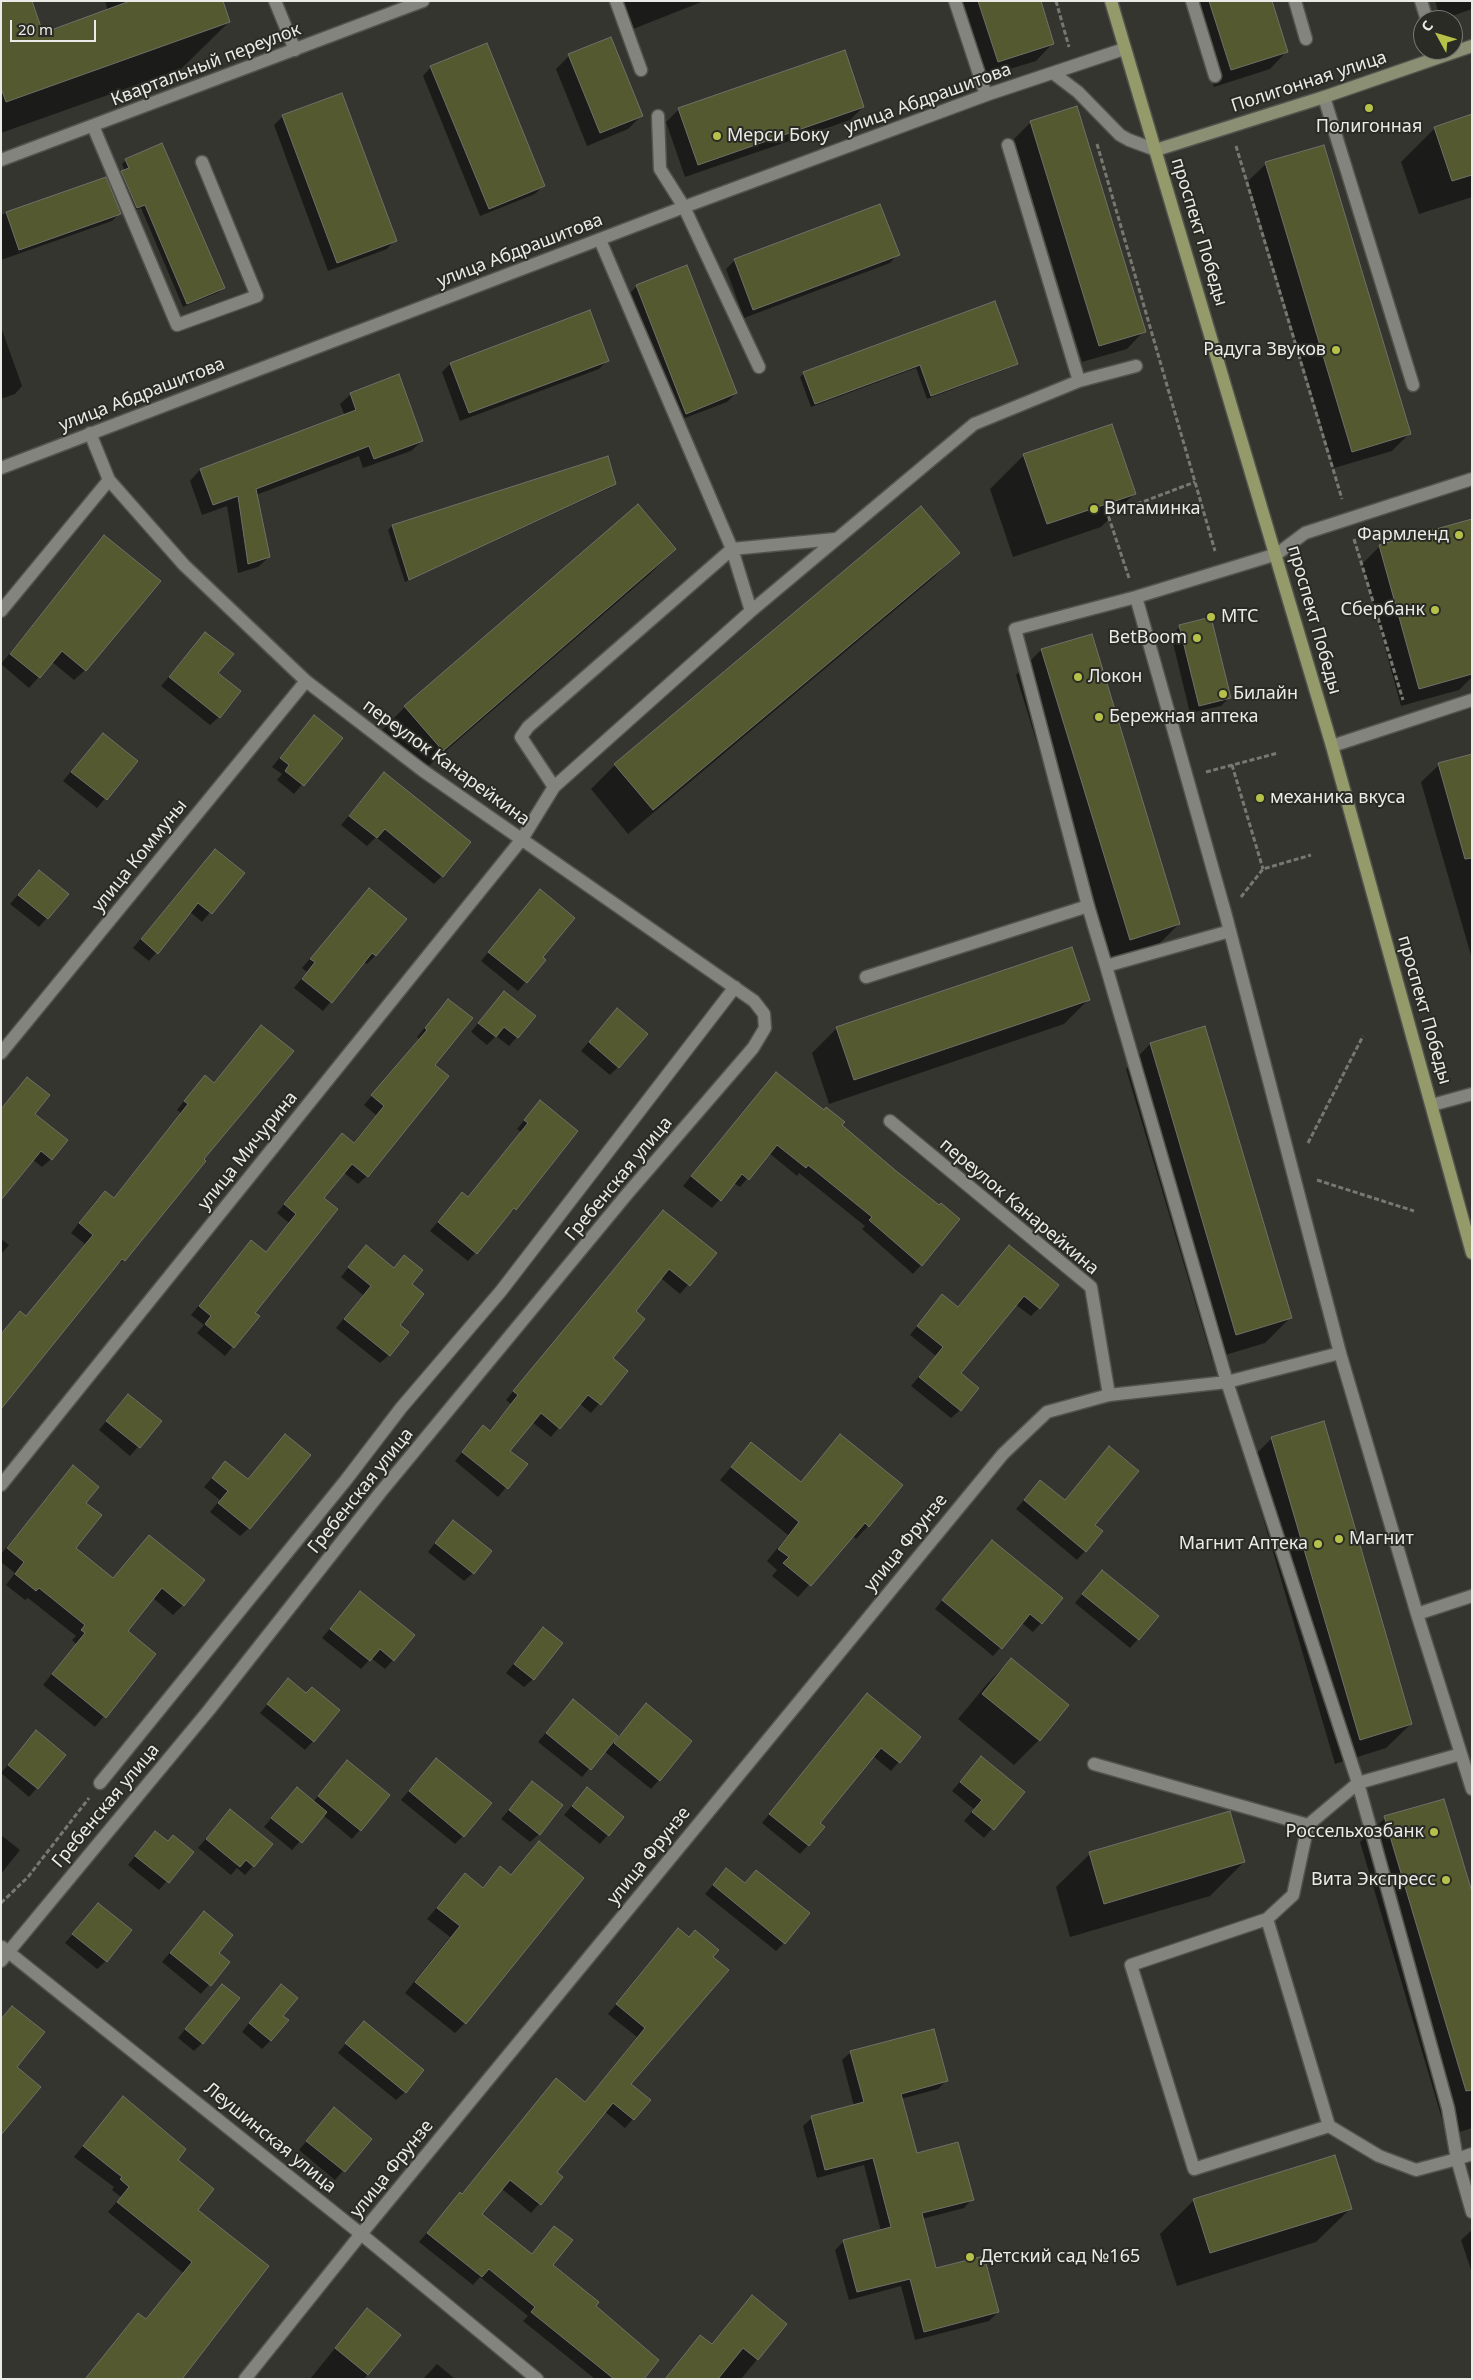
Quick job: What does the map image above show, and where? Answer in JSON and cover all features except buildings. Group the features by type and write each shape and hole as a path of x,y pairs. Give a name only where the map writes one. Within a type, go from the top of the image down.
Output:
{"main road":[{"name":"проспект Победы","path":"1111,1 1332,746 1472,1253"},
{"name":"Полигонная улица","path":"1156,150 1324,97 1422,60"}],"street":[{"path":"275,1 295,50"},
{"name":"Квартальный переулок","path":"1,160 423,1"},
{"path":"616,1 641,70"},
{"path":"955,1 986,95"},
{"path":"1192,1 1215,76"},
{"path":"1295,1 1306,39"},
{"name":"улица Абдрашитова","path":"1,468 684,207 986,95 1124,49"},
{"path":"1053,72 1078,92 1120,135 1156,150"},
{"path":"1324,97 1413,385"},
{"path":"658,116 660,169 684,207 759,367"},
{"path":"93,126 177,326 257,296 202,162"},
{"path":"1008,145 1079,381"},
{"path":"600,240 732,549 751,612"},
{"name":"улица Мичурина","path":"1,1486 522,838 554,787 835,539 974,424 1079,381 1136,366"},
{"path":"1,611 108,480 90,433"},
{"path":"1472,479 1305,533 1276,554 1136,597 1015,629 1088,906 1227,1382 1358,1783 1448,2108 1457,2159 1472,2212"},
{"name":"переулок Канарейкина","path":"108,480 184,566 306,681 422,770 754,1001 764,1014 765,1028 752,1048"},
{"path":"554,787 521,738 528,727 732,549 835,539"},
{"path":"1136,597 1226,916 1340,1353 1417,1614 1472,1789"},
{"name":"улица Коммуны","path":"1,1053 306,681"},
{"path":"1332,746 1410,722 1472,700"},
{"path":"866,977 1088,906"},
{"path":"1106,966 1230,931"},
{"name":"Гребенская улица","path":"100,1783 346,1480 401,1408 502,1291 735,987"},
{"name":"Гребенская улица","path":"4,1953 209,1710 380,1493 628,1193 752,1048"},
{"path":"1432,1105 1472,1094"},
{"name":"переулок Канарейкина","path":"890,1121 1091,1287 1109,1395"},
{"name":"улица Фрунзе","path":"245,2379 361,2234 1002,1454 1047,1412 1109,1395 1227,1382 1340,1353"},
{"path":"1417,1614 1472,1596"},
{"path":"1329,2126 1194,2169 1131,1965 1266,1919 1293,1895 1308,1826 1358,1783 1461,1754"},
{"path":"1094,1764 1308,1826"},
{"path":"1266,1919 1329,2126 1379,2156 1416,2170 1472,2154"},
{"name":"Леушинская улица","path":"4,1953 361,2234 537,2379"}],"path":[{"path":"1056,1 1075,66"},
{"path":"1230,126 1410,722"},
{"path":"1095,137 1220,571"},
{"path":"1136,597 1108,515 1195,482"},
{"path":"1188,777 1278,753"},
{"path":"1232,765 1263,869"},
{"path":"1226,916 1263,869 1311,855"},
{"path":"1363,1036 1293,1172 1414,1210"},
{"path":"1,1903 28,1877 100,1783"}],"place":[{"name":"Полигонная","path":"1369,108"},
{"name":"Мерси Боку","path":"717,136"},
{"name":"Радуга Звуков","path":"1336,350"},
{"name":"Витаминка","path":"1094,509"},
{"name":"Фармленд","path":"1459,535"},
{"name":"Сбербанк","path":"1435,610"},
{"name":"МТС","path":"1211,617"},
{"name":"BetBoom","path":"1197,638"},
{"name":"Локон","path":"1078,677"},
{"name":"Билайн","path":"1223,694"},
{"name":"Бережная аптека","path":"1099,717"},
{"name":"механика вкуса","path":"1260,798"},
{"name":"Магнит","path":"1339,1539"},
{"name":"Магнит Аптека","path":"1318,1544"},
{"name":"Россельхозбанк","path":"1434,1832"},
{"name":"Вита Экспресс","path":"1446,1880"},
{"name":"Детский сад №165","path":"970,2257"}]}
